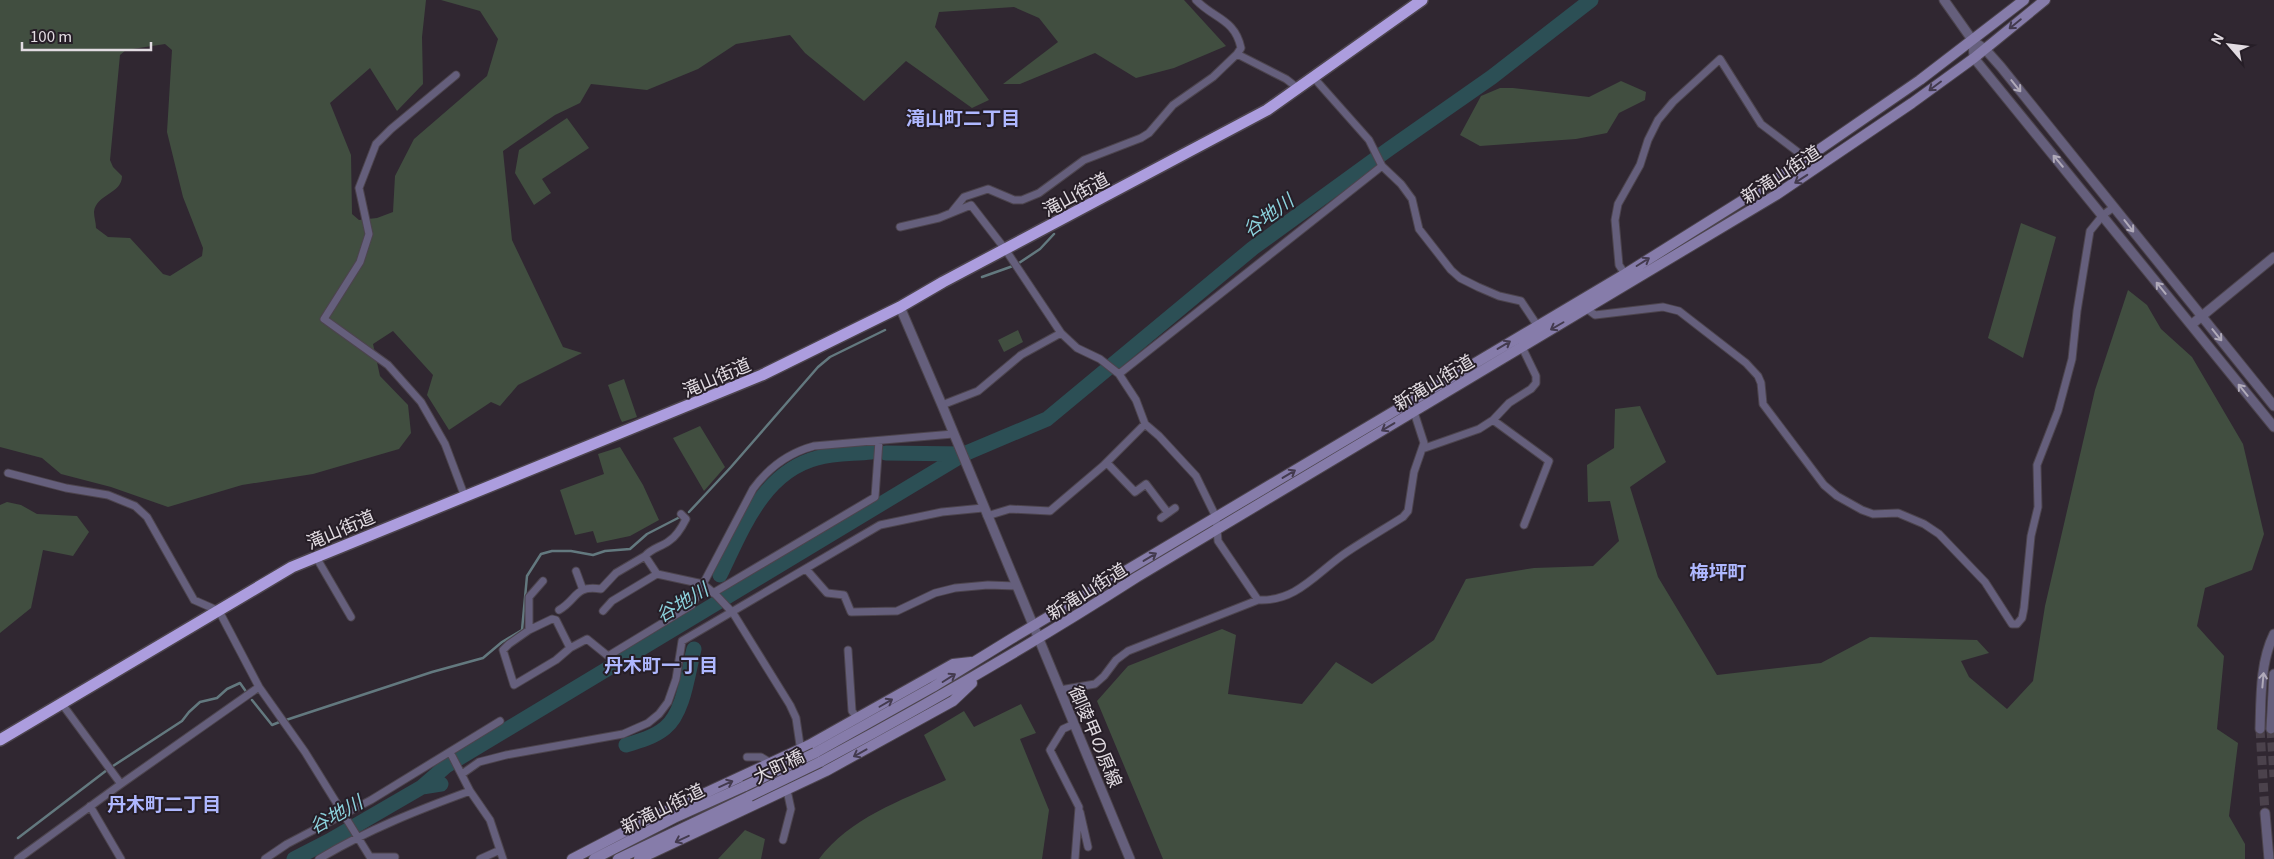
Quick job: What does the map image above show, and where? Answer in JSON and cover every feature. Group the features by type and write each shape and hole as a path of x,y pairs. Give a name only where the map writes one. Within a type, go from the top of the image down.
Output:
{"highway":[{"name":"滝山街道","path":"0,740 292,567 762,375 900,307 1005,249 1242,124 1314,78 1422,0"}],"main road":[{"name":"新滝山街道","path":"817,758 988,669 1414,412 1537,326 1625,274 1807,160 1973,42 2024,0"},
{"name":"新滝山街道","path":"817,758 1216,517 1476,368 1522,347 1799,180 1897,114 1974,58 2045,0"},
{"path":"572,859 647,820 771,763 858,719 953,664 975,661"},
{"path":"639,859 814,777 952,701 988,669"},
{"name":"大町橋","path":"745,786 817,758"},
{"name":"大町橋","path":"750,796 817,758"},
{"name":"新滝山街道","path":"594,859 674,818 745,786"},
{"name":"新滝山街道","path":"618,859 750,796"}],"street":[{"path":"950,213 964,197 988,189 1014,200 1022,200 1039,193 1084,160 1141,138 1149,133 1172,105 1213,77 1241,48 1234,28 1204,9 1196,0"},
{"path":"1944,0 1973,42 1985,49 2274,406"},
{"path":"1973,42 1974,58 2274,427"},
{"path":"1237,54 1286,79 1298,89"},
{"path":"1625,274 1619,265 1615,220 1618,204 1640,165 1648,140 1658,120 1673,102 1720,59 1761,124 1807,160"},
{"path":"456,75 376,144 359,188 369,234 360,262 324,319 388,365 422,402 444,444 464,497"},
{"path":"1314,78 1371,143 1381,164 1401,184 1412,199 1419,229 1451,270 1460,278 1478,287 1499,296 1520,301 1537,326"},
{"path":"1118,373 1381,164"},
{"path":"900,227 971,205 1005,249 1061,333 1077,348 1100,359 1118,373 1136,400 1146,424 1196,476 1216,517 1219,529 1218,541 1258,600"},
{"path":"1587,309 1595,315 1663,307 1678,312 1746,363 1758,376 1761,383 1763,404 1824,485 1837,496 1862,510 1873,514 1898,513 1924,524 1939,534 1985,582 2012,624 2017,624 2022,618 2024,608 2031,536 2038,507 2037,465 2058,411 2072,359 2077,311 2090,230 2103,215 2114,207"},
{"path":"2191,326 2274,257"},
{"name":"御陵甲の原線","path":"900,307 1130,859"},
{"path":"942,405 978,391 1020,355 1061,333"},
{"path":"1422,449 1479,429 1493,420 1509,403 1531,389 1536,383 1536,376 1522,347"},
{"path":"1060,690 1095,684 1104,676 1116,660 1128,651 1258,600 1271,601 1295,592 1346,552 1403,518 1408,511 1414,472 1424,443 1414,412"},
{"path":"1493,420 1549,461 1524,524"},
{"path":"461,772 479,762 506,755 624,734 648,724 668,702 676,678 682,641 731,611 806,570 880,525 942,512 985,512 1010,509 1050,511 1146,424"},
{"path":"600,660 692,605 744,503 764,474 799,450 814,446 954,436"},
{"path":"715,594 875,496 879,441"},
{"path":"1106,462 1135,492 1146,484 1171,511 1161,518"},
{"path":"8,474 66,488 108,495 136,506 147,517 194,600 219,611 259,687 305,752 370,857 395,857"},
{"path":"559,610 570,604 573,596 588,587 601,589 616,573 658,546 670,541 679,532 686,519 681,514"},
{"path":"645,556 657,574 703,584 731,611 790,705 796,718 799,749 814,777"},
{"path":"316,557 351,616"},
{"path":"806,570 827,593 844,595 851,612 897,611 935,593 955,588 988,585 1016,586"},
{"path":"576,571 583,590"},
{"path":"603,611 612,602 657,574"},
{"path":"529,630 529,597 543,581"},
{"path":"570,648 556,620 552,619 529,630 503,650 514,686 556,660 570,648 587,639 608,656"},
{"path":"2260,729 2264,672 2268,647 2274,634"},
{"path":"848,650 852,711 858,719"},
{"path":"2271,729 2274,674"},
{"path":"841,680 850,680"},
{"path":"18,859 259,687"},
{"path":"62,704 121,784"},
{"path":"265,859 287,844 346,817 500,721"},
{"path":"1074,724 1063,729 1050,750 1079,807 1088,847"},
{"path":"451,753 470,791 490,820 503,859"},
{"path":"747,757 762,757 771,763 786,790 791,809 783,840"},
{"path":"319,859 356,835 470,791"},
{"path":"90,806 121,859"},
{"path":"1075,859 1079,807"},
{"path":"2265,813 2269,859"},
{"path":"480,859 500,850"}],"green space":[{"path":"0,0 426,0 422,37 423,84 397,111 370,68 330,103 351,155 352,214 359,220 377,218 393,212 395,176 414,139 487,76 498,39 480,11 441,0 1184,0 1226,46 1174,68 1136,78 1095,53 1020,84 1003,84 1058,42 1039,18 1014,7 939,12 935,27 989,100 972,108 906,61 864,101 805,53 790,35 736,44 698,69 647,90 591,84 580,103 555,115 503,151 512,240 563,347 582,353 518,385 500,406 491,402 449,430 427,395 433,375 393,331 373,344 380,376 408,405 411,433 399,449 313,474 242,485 168,507 111,487 61,474 42,458 0,447","holes":["165,44 172,50 167,132 183,197 203,248 202,256 170,276 163,274 130,238 108,237 96,228 94,212 99,201 118,187 122,176 113,167 110,160 120,55 126,50"]},
{"path":"1621,81 1646,92 1645,100 1619,113 1607,133 1576,139 1480,146 1460,135 1481,96 1500,88 1589,97"},
{"path":"567,118 589,148 542,179 551,193 534,205 515,173 519,150"},
{"path":"2021,223 2056,237 2023,358 1988,338"},
{"path":"2128,290 2147,305 2161,329 2192,357 2243,444 2264,534 2252,570 2205,588 2197,626 2224,656 2217,729 2238,743 2229,816 2245,844 2245,859 1163,859 1097,701 1128,666 1222,629 1236,635 1228,694 1302,704 1336,662 1372,684 1434,640 1466,579 1534,568 1593,566 1619,541 1610,501 1588,502 1587,465 1614,448 1615,409 1640,406 1666,462 1630,487 1658,577 1717,675 1821,663 1870,637 1977,640 1989,653 1961,661 1969,677 2007,709 2033,681 2045,606 2095,390"},
{"path":"1018,330 1023,342 1004,352 998,340"},
{"path":"624,379 637,417 622,422 608,385"},
{"path":"700,426 725,467 704,491 673,438"},
{"path":"620,447 643,485 659,520 630,536 597,543 593,531 575,535 560,490 604,474 598,454"},
{"path":"7,502 21,505 37,514 77,516 89,532 73,556 43,550 31,608 0,633 0,505"},
{"path":"1021,704 1036,733 1020,739 1049,810 1042,859 819,859 845,832 877,812 946,780 924,735 964,711 974,727"},
{"path":"745,830 765,839 761,859 718,859"}],"waterway":[{"name":"谷地川","path":"422,787 446,766 964,454 1047,419 1253,248 1492,77 1591,0"},
{"path":"1019,263 1040,249 1054,234"},
{"path":"982,277 1013,266"},
{"path":"689,512 818,367 830,357 885,330"},
{"name":"谷地川","path":"720,575 756,505 768,489 782,476 798,465 824,456 871,452"},
{"name":"谷地川","path":"886,453 964,454"},
{"path":"286,720 432,672 483,658 502,642 522,630 527,576 541,554 552,551 571,551 593,555 605,551 630,549 647,534 680,517"},
{"name":"谷地川","path":"626,745 656,734 665,728 677,713 694,649"},
{"path":"113,766 182,721 200,702 217,698 227,689 240,683 247,693"},
{"path":"252,700 272,725 282,721"},
{"path":"18,838 107,770"},
{"name":"谷地川","path":"294,859 422,787 441,784"}],"tunnel":[{"path":"2260,729 2265,813"},
{"path":"2271,729 2274,777"}],"district":[{"name":"滝山町二丁目","path":"963,116"},
{"name":"梅坪町","path":"1718,570"},
{"name":"丹木町一丁目","path":"661,663"},
{"name":"丹木町二丁目","path":"164,802"}]}
